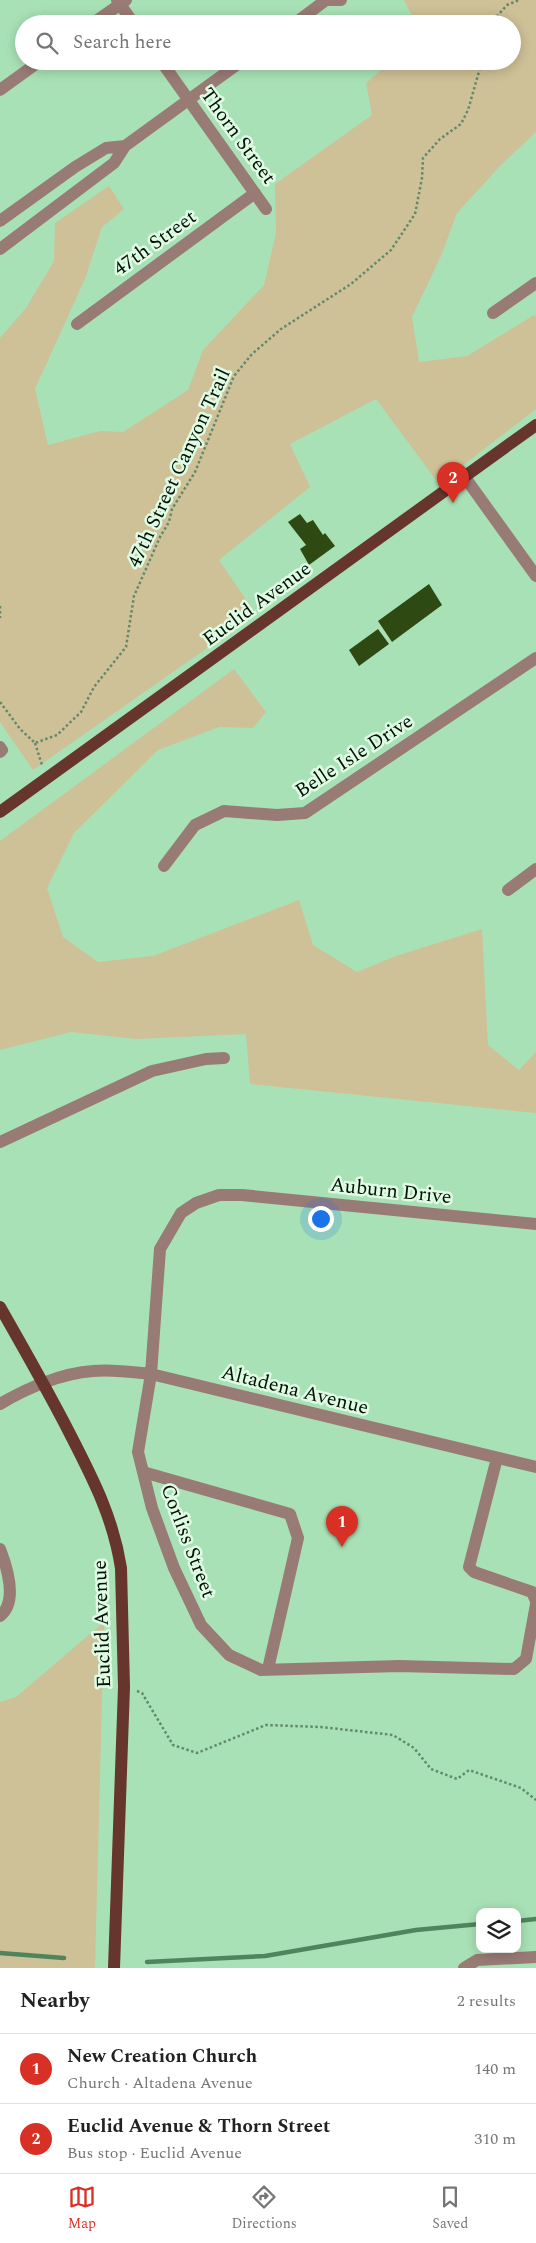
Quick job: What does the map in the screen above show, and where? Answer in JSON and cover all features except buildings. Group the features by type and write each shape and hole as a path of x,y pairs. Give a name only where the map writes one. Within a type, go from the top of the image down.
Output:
{"main road":[{"name":"Euclid Avenue","path":"0,812 464,476 536,426"},
{"name":"Euclid Avenue","path":"0,1307 43,1382 98,1490 114,1530 121,1568 124,1687 114,1968"}],"street":[{"path":"306,15 326,0 341,0"},
{"path":"103,15 121,1 129,15"},
{"path":"0,90 28,70"},
{"name":"Thorn Street","path":"167,70 266,209"},
{"path":"0,249 114,163 125,146 230,70"},
{"path":"0,221 75,167 106,148 125,146"},
{"name":"47th Street","path":"77,324 255,193"},
{"path":"493,313 536,283"},
{"path":"464,476 536,576"},
{"name":"Belle Isle Drive","path":"164,866 195,825 224,811 277,815 304,813 536,658"},
{"path":"0,747 2,750 0,752"},
{"path":"508,890 536,869"},
{"path":"0,1142 152,1071 206,1059 224,1058"},
{"name":"Corliss Street","path":"242,1195 219,1195 196,1203 182,1213 160,1249 151,1374 138,1452 152,1508 174,1568 201,1624 229,1655 261,1670 399,1666 514,1669 526,1659 536,1602"},
{"name":"Auburn Drive","path":"242,1195 536,1224"},
{"name":"Altadena Avenue","path":"0,1404 43,1382 92,1370 119,1370 151,1374 536,1468"},
{"path":"497,1458 469,1567 474,1572 532,1592 536,1602"},
{"path":"143,1472 290,1514 298,1538 268,1669"},
{"path":"0,1549 9,1586 9,1600 4,1613 0,1616"},
{"path":"464,1968 477,1960 536,1956"}],"path":[{"path":"498,15 507,5 519,0"},
{"name":"47th Street Canyon Trail","path":"34,743 57,735 81,712 94,687 126,647 134,596 160,537 170,522 172,509 195,472 234,376 252,354 281,329 351,284 391,250 415,214 422,178 423,158 440,139 461,124 468,110 479,70"},
{"path":"0,606 0,618"},
{"path":"0,702 20,730 34,743 40,763 50,777"},
{"path":"124,1687 142,1693 173,1745 197,1753 266,1725 321,1727 393,1735 414,1748 431,1769 457,1779 469,1770 521,1788 536,1800"}],"shaded area":[{"path":"404,0 536,0 536,132 500,166 457,213 441,256 412,317 419,362 467,356 534,315 536,317 536,409 439,484 376,399 290,444 310,487 219,560 256,614 33,770 0,722 0,338 26,308 54,261 55,223 109,186 124,209 102,227 85,279 35,389 48,445 100,431 123,432 188,390 203,350 264,285 276,233 275,184 372,115 366,83 381,70 521,70 521,15 412,15"},
{"path":"234,669 266,712 253,728 219,727 158,750 74,833 47,888 63,937 98,962 153,956 299,900 313,945 357,972 396,956 482,929 488,1045 519,1070 536,1052 536,1113 250,1084 246,1034 136,1039 71,1032 0,1050 0,841"},
{"path":"104,1622 95,1968 0,1968 0,1702 16,1697"}],"waterway":[{"path":"521,1921 536,1919"},
{"path":"147,1962 265,1956 416,1930 476,1924"},
{"path":"0,1953 64,1958"}],"place":[{"name":"Euclid Avenue & Thorn Street","path":"453,503"},
{"name":"New Creation Church","path":"342,1547"}]}
